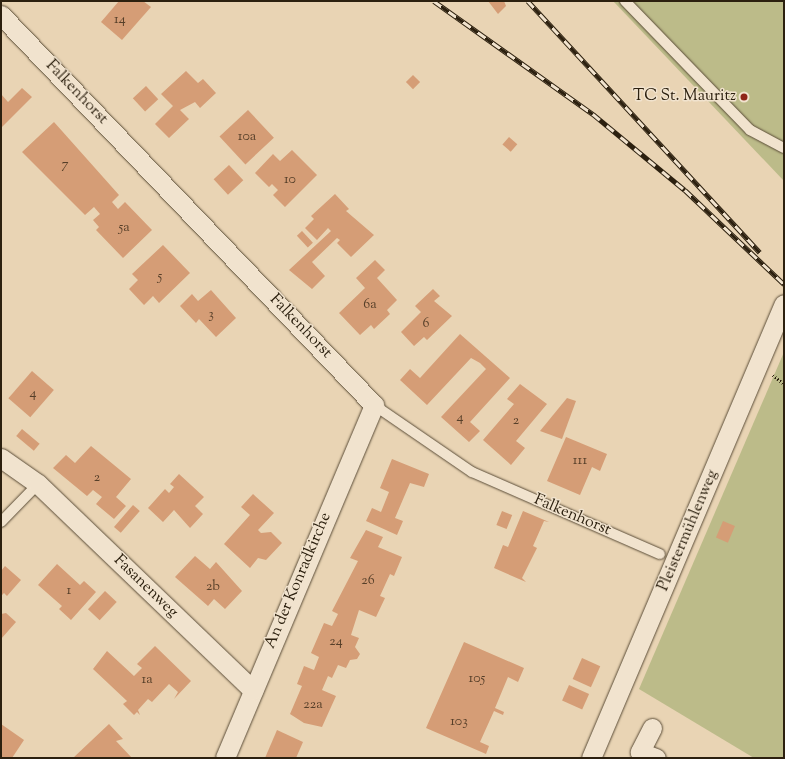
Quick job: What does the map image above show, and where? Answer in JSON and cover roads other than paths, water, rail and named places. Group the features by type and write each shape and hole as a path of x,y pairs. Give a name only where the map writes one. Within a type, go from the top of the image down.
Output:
{"street":[{"name":"Falkenhorst","path":"1,15 374,405"},
{"name":"Pleistermühlenweg","path":"591,758 784,304"},
{"name":"An der Konradkirche","path":"225,758 374,405"},
{"name":"Fasanenweg","path":"1,458 38,484 253,690"},
{"path":"652,728 640,752 656,758"}],"lane":[{"path":"625,1 750,130 784,148"},
{"name":"Falkenhorst","path":"374,405 472,472 660,554"},
{"path":"1,522 38,484"}],"railway":[{"path":"434,1 593,114 685,190 784,284"},
{"path":"528,1 760,252"}],"place":[{"name":"TC St. Mauritz","path":"744,97"}]}
